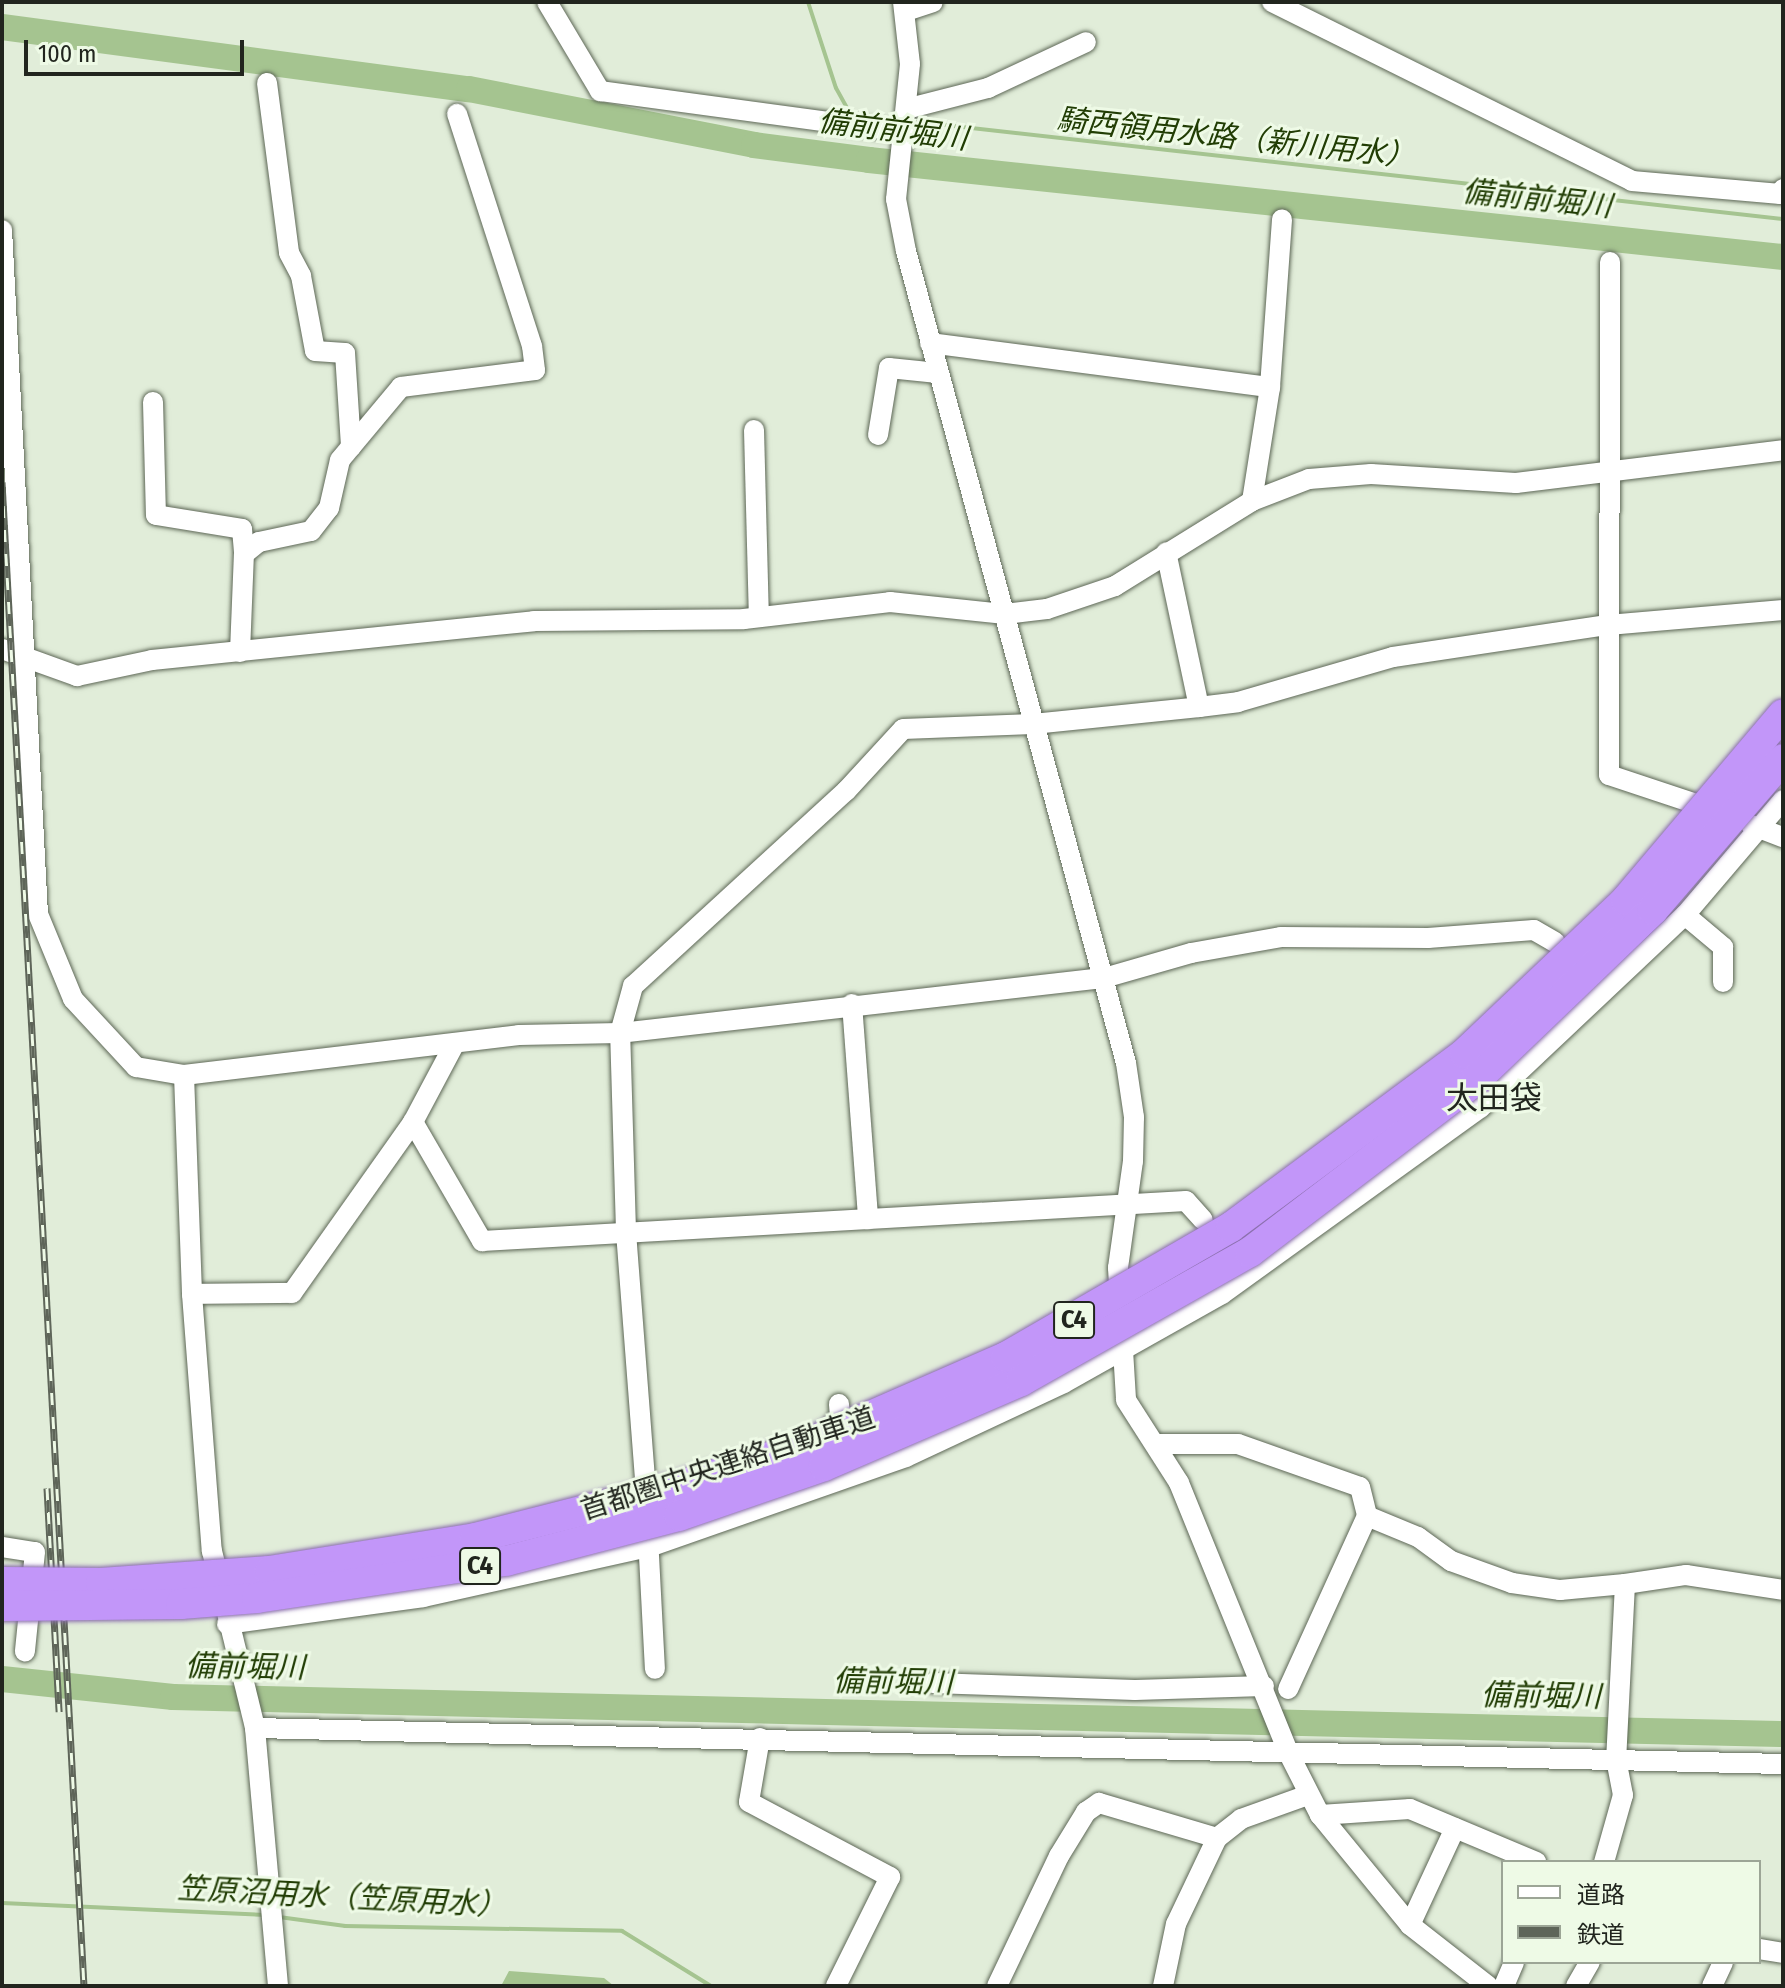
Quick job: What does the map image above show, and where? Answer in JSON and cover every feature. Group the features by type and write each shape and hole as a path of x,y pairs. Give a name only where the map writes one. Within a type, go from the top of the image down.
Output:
{"highway":[{"name":"首都圏中央連絡自動車道","path":"2,1582 101,1583 270,1571 475,1538 611,1505 795,1449 1006,1357 1231,1227 1465,1053 1626,900 1783,714"},
{"name":"首都圏中央連絡自動車道","path":"2,1606 181,1604 257,1598 506,1561 679,1516 824,1466 1021,1381 1250,1252 1477,1079 1653,910 1783,759"}],"street":[{"path":"547,2 600,91 903,132"},
{"path":"933,2 904,6 910,64 897,179 906,251 1104,978 1134,1117 1128,1207 1118,1268 1126,1400 1179,1483 1264,1686 1288,1752 1320,1815 1410,1925 1488,1986"},
{"path":"1272,2 1632,181 1780,194 1783,189"},
{"path":"906,109 988,88 1086,42"},
{"path":"267,83 289,253 301,276 315,351 345,353 351,447"},
{"path":"244,554 259,542 311,531 329,508 340,460 401,387 535,370 532,346 457,114"},
{"path":"1252,501 1270,387 1282,219"},
{"path":"2,230 38,914 73,999 136,1067 184,1075 519,1035 620,1033 852,1004 1104,978 1191,953 1281,937 1428,938 1534,930 1555,942"},
{"path":"1610,262 1609,775 1783,837"},
{"path":"930,343 1270,387"},
{"path":"878,435 889,368 938,373"},
{"path":"153,402 156,515 242,529 244,554 240,652"},
{"path":"754,430 759,617"},
{"path":"2,649 77,676 152,660 534,621 635,623 759,617 890,602 1005,614 1047,609 1115,586 1252,501 1309,479 1371,474 1516,483 1608,475 1783,450"},
{"path":"1166,552 1199,707"},
{"path":"655,1669 626,1231 620,1033 633,986 846,791 903,729 1033,724 1238,702 1393,657 1608,625 1783,610"},
{"path":"227,1624 423,1597 649,1547 821,1490 990,1421 1121,1352 1222,1294 1318,1229 1480,1108 1682,918 1783,800"},
{"path":"1583,915 1593,923 1647,915 1682,918 1723,947 1723,982"},
{"path":"852,1004 868,1219"},
{"path":"192,1294 292,1293 413,1122 454,1045"},
{"path":"184,1075 192,1294 212,1551 227,1624 255,1726 278,1986"},
{"path":"413,1122 482,1241 626,1231 1128,1207 1186,1201 1203,1220"},
{"path":"1278,1174 1318,1229"},
{"path":"821,1490 810,1453 840,1416 839,1404"},
{"path":"1156,1444 1255,1449 1360,1487 1367,1516 1288,1689"},
{"path":"1367,1516 1418,1537 1451,1561 1512,1583 1560,1590 1686,1575 1783,1590"},
{"path":"2,1547 35,1552 25,1651"},
{"path":"1605,1860 1623,1795 1616,1759 1625,1584"},
{"path":"933,1683 1135,1690 1264,1686"},
{"path":"255,1726 1783,1764"},
{"path":"760,1738 749,1802 890,1877 838,1986"},
{"path":"1163,1986 1176,1924 1217,1838 1241,1819 1308,1795"},
{"path":"997,1986 1059,1856 1086,1812 1099,1803 1217,1838"},
{"path":"1320,1815 1410,1809 1531,1860"},
{"path":"1410,1925 1455,1828"},
{"path":"1761,1949 1783,1953"},
{"path":"1504,1986 1513,1964"},
{"path":"1576,1986 1589,1964"},
{"path":"1712,1986 1722,1964"}],"shaded area":[{"path":"509,1971 604,1978 614,1986 501,1986"}],"waterway":[{"name":"騎西領用水路（新川用水）","path":"808,2 836,88 850,113 896,119"},
{"name":"備前前堀川","path":"2,27 469,89 754,145 869,160 1783,257"},
{"name":"騎西領用水路（新川用水）","path":"909,121 1783,219"},
{"name":"備前堀川","path":"2,1679 173,1697 1783,1734"},
{"name":"笠原沼用水（笠原用水）","path":"2,1903 267,1915"},
{"name":"笠原沼用水（笠原用水）","path":"279,1917 345,1926 622,1931 711,1986"}],"railway":[{"path":"2,482 84,1986"},
{"path":"47,1488 59,1712"}],"district":[{"name":"太田袋","path":"1494,1098"}]}
